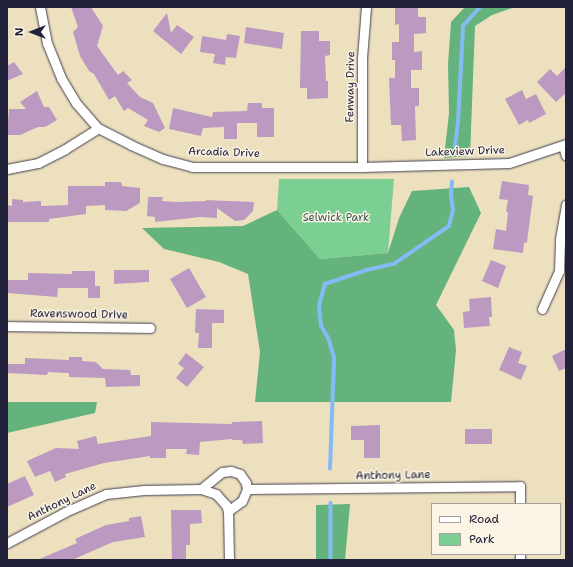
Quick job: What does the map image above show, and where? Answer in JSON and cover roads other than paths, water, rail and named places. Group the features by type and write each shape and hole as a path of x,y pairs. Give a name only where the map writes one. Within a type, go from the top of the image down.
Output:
{"street":[{"path":"7,169 38,163 65,149 98,128 76,103 61,78 48,43 40,7"},
{"name":"Fenway Drive","path":"362,167 362,58 366,7"},
{"name":"Arcadia Drive","path":"98,128 163,159 192,167 362,167"},
{"path":"565,145 566,156"},
{"name":"Lakeview Drive","path":"362,167 509,163 565,145"},
{"path":"542,309 559,271 560,239 566,205"},
{"name":"Ravenswood Drive","path":"7,326 150,328"},
{"path":"201,489 222,472 231,471 240,474 246,483 247,489 242,501 228,511 228,560"},
{"name":"Anthony Lane","path":"247,489 520,486 520,503"},
{"name":"Anthony Lane","path":"7,543 65,512 106,494 144,490 201,489 216,494 226,505 228,511"}],"waterway":[{"path":"455,147 458,123 463,26 480,7"},
{"path":"330,469 334,358 329,340 321,326 319,306 325,284 367,270 394,264 449,226 453,210 451,195 452,182"},
{"path":"331,503 331,560"}],"park label":[{"name":"Selwick Park","path":"336,218"}]}
